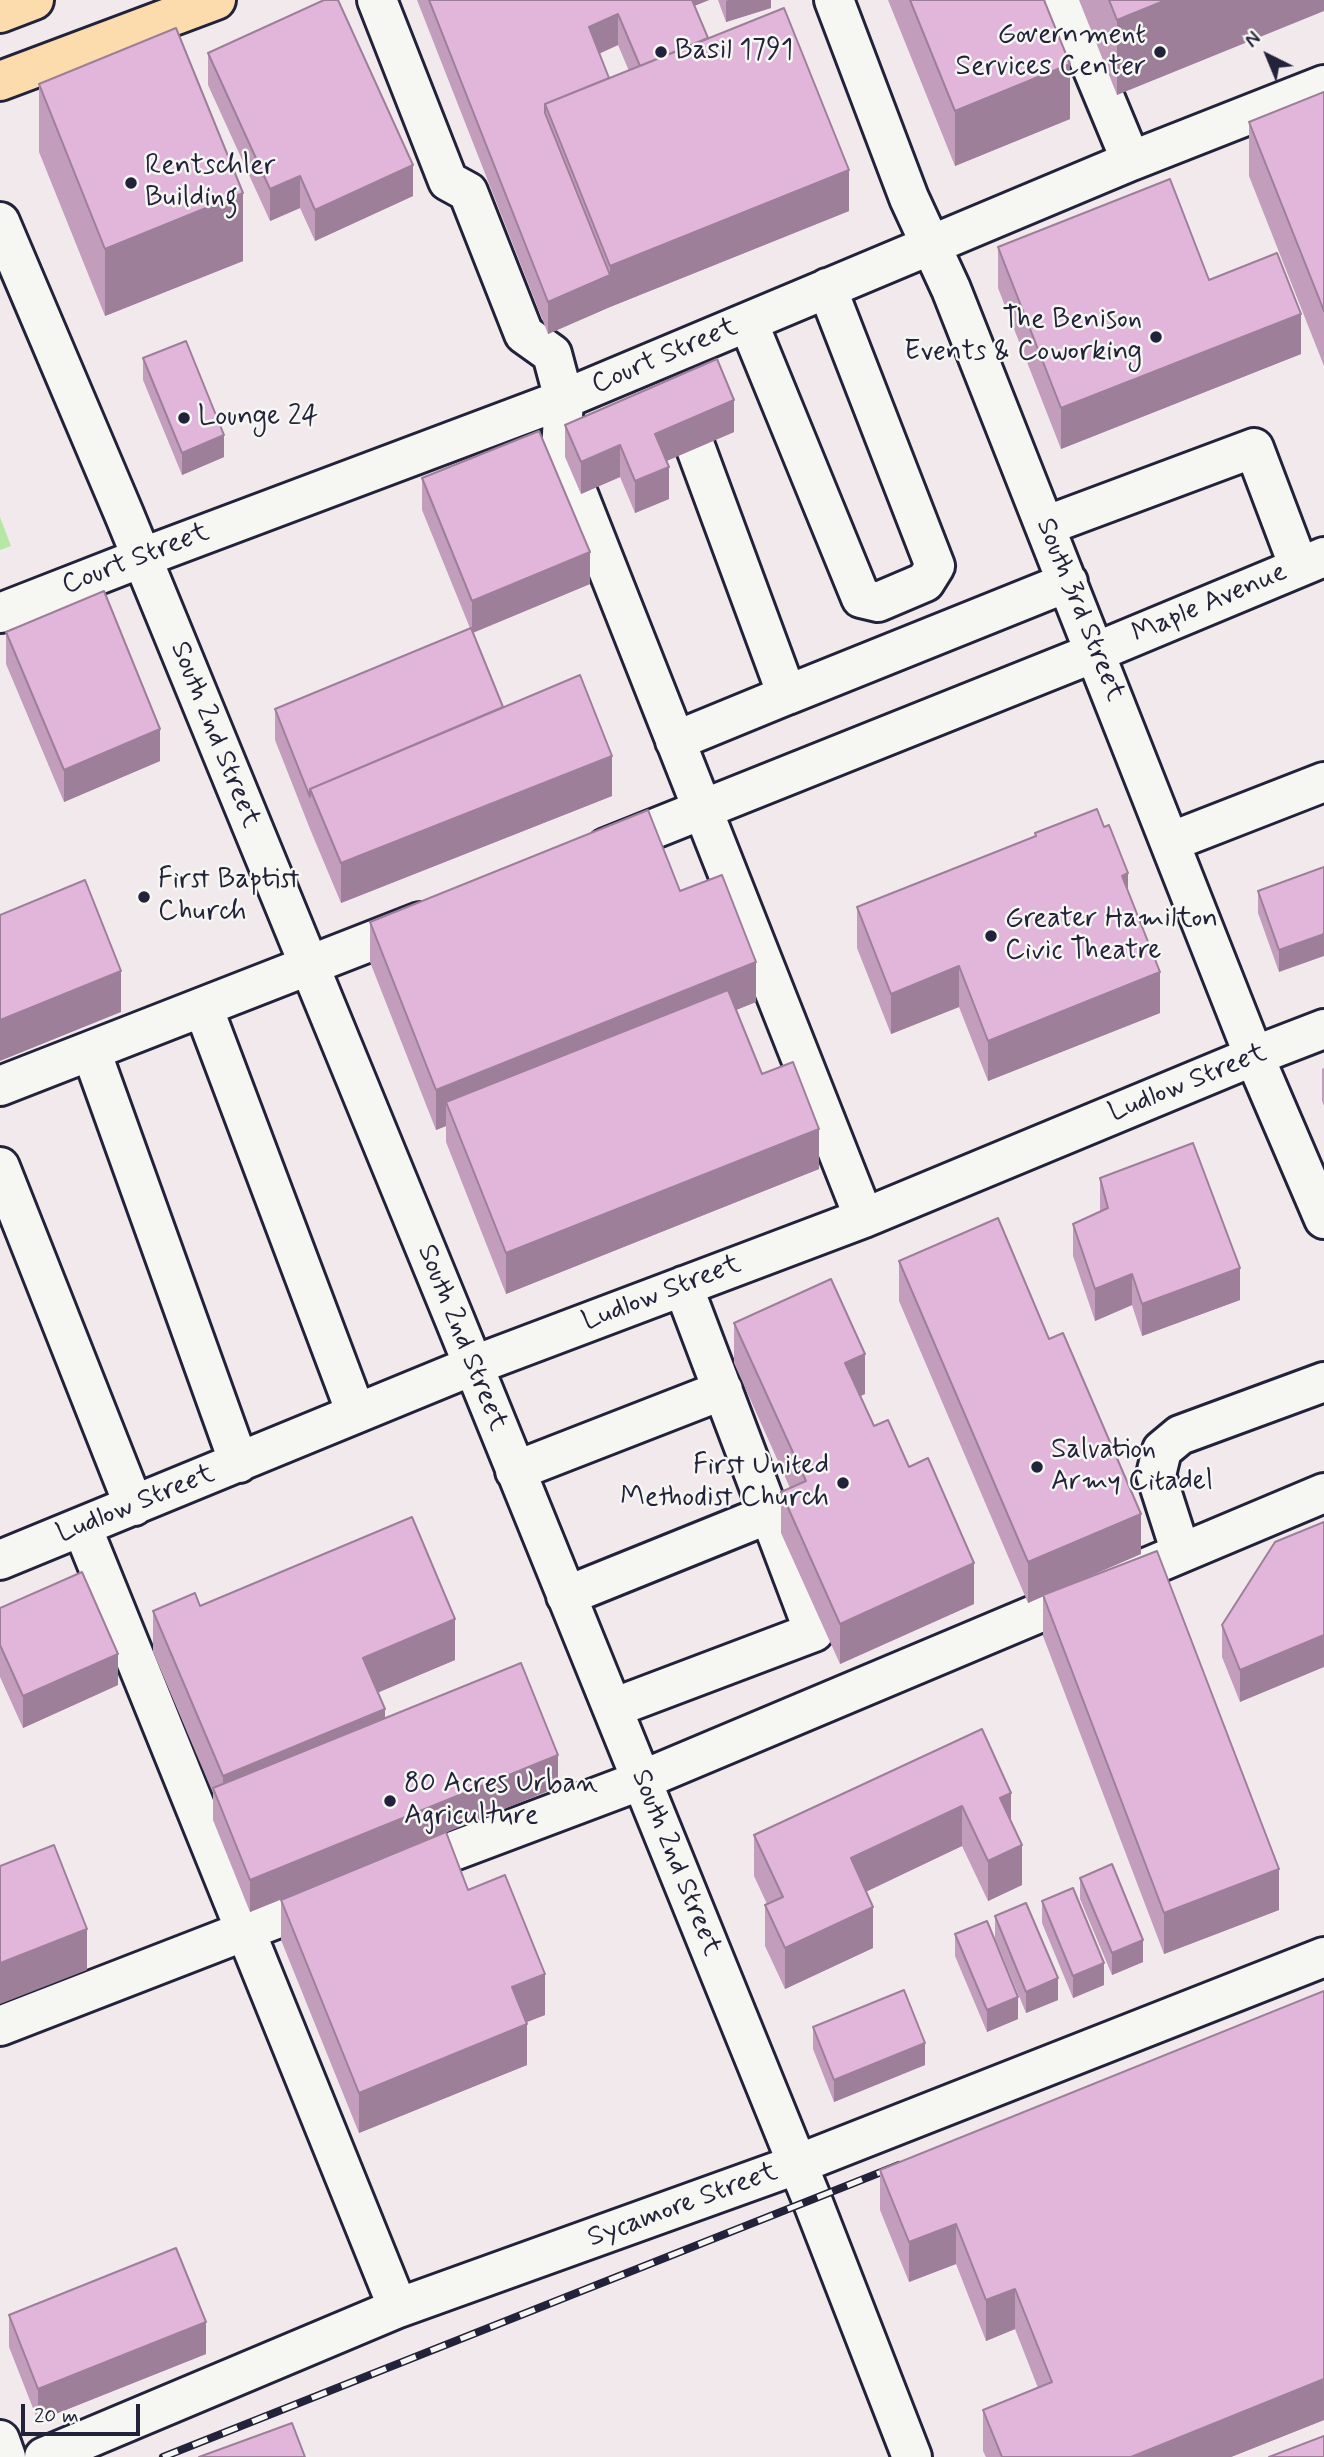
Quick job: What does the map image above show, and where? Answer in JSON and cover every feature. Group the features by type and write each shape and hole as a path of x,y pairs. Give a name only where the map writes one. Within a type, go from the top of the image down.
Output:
{"main road":[{"path":"0,13 34,0"},
{"path":"0,81 216,0"}],"street":[{"path":"377,0 448,181 468,192 524,334 552,354 564,399 561,451 864,1218"},
{"name":"South 3rd Street","path":"834,0 908,198 933,246 1254,1056 1324,1219"},
{"path":"1064,0 1131,161"},
{"name":"Court Street","path":"0,613 564,399 1131,161 1324,85"},
{"name":"South 2nd Street","path":"0,222 141,558 613,1708 798,2165 912,2457"},
{"path":"748,322 861,598 878,602 925,582 935,566 827,288"},
{"path":"663,358 787,695"},
{"path":"1045,526 1254,448 1312,562"},
{"name":"Maple Avenue","path":"575,860 1096,652 1312,562"},
{"path":"675,741 1068,582"},
{"path":"1170,842 1324,782"},
{"path":"0,1086 447,911"},
{"path":"203,1007 356,1413"},
{"name":"Ludlow Street","path":"0,1560 472,1366 864,1218 1324,1029"},
{"path":"91,1051 239,1463"},
{"path":"0,1167 134,1506"},
{"path":"613,1708 814,1632 684,1286"},
{"path":"1181,1553 1156,1475 1162,1450 1180,1435 1324,1382"},
{"path":"515,1471 723,1390"},
{"path":"0,2026 642,1780 1324,1493"},
{"path":"566,1596 769,1514"},
{"path":"82,1527 398,2308"},
{"name":"Sycamore Street","path":"44,2457 398,2308 798,2165 1324,1957"},
{"path":"0,2441 6,2457"}],"green space":[{"path":"0,517 11,546 0,550"}],"building":[{"path":"324,0 338,0 413,165 315,210 300,176 270,189 208,53"},
{"path":"429,0 692,0 708,38 640,66 618,14 589,27 609,78 545,104 545,113 610,275 548,302"},
{"path":"910,0 1044,0 1070,64 955,111"},
{"path":"1109,0 1166,0 1117,20"},
{"path":"784,8 849,170 610,266 545,104"},
{"path":"176,28 243,193 105,249 39,84"},
{"path":"1324,92 1324,311 1249,122"},
{"name":"The Benison Events & Coworking","path":"1170,179 1209,280 1277,253 1301,314 1061,408 998,247"},
{"name":"Lounge 24","path":"186,341 224,435 182,453 143,358"},
{"path":"717,359 734,400 655,434 669,467 635,481 620,445 581,462 565,425"},
{"path":"539,431 590,552 472,601 422,478"},
{"path":"104,591 160,729 64,770 6,632"},
{"path":"471,628 503,707 310,789 310,797 275,709"},
{"path":"580,675 612,756 341,863 310,789"},
{"path":"1097,809 1104,827 1109,825 1128,873 1122,876 1160,972 988,1041 959,966 891,994 857,907"},
{"path":"648,810 680,891 722,875 756,962 436,1090 370,922"},
{"path":"1324,867 1324,934 1279,950 1258,891"},
{"path":"85,880 121,971 0,1020 0,915"},
{"path":"728,990 762,1074 793,1062 819,1129 506,1253 446,1102"},
{"path":"1193,1143 1240,1268 1142,1304 1132,1274 1095,1289 1073,1224 1108,1208 1100,1178"},
{"name":"Salvation Army Citadel","path":"998,1218 1049,1339 1063,1333 1141,1514 1028,1562 899,1261"},
{"name":"First United Methodist Church","path":"831,1279 865,1354 845,1363 874,1426 888,1420 909,1467 928,1458 974,1563 840,1624 781,1492 806,1481 734,1323"},
{"path":"412,1517 455,1619 363,1658 385,1709 223,1776 153,1611 195,1593 200,1606"},
{"path":"1324,1522 1324,1635 1240,1670 1222,1625 1275,1542"},
{"path":"1157,1551 1279,1869 1164,1913 1043,1595"},
{"path":"82,1572 118,1654 23,1696 0,1645 0,1608"},
{"name":"80 Acres Urban Agriculture","path":"521,1663 558,1755 250,1880 213,1788"},
{"path":"982,1729 1011,1793 1000,1798 1022,1845 988,1861 962,1806 851,1858 873,1907 785,1948 765,1905 783,1897 754,1835"},
{"path":"446,1832 468,1890 505,1875 545,1974 512,1987 527,2024 359,2093 281,1900"},
{"path":"54,1845 87,1929 0,1963 0,1866"},
{"path":"1112,1864 1143,1940 1112,1953 1080,1878"},
{"path":"1073,1888 1104,1963 1073,1976 1042,1901"},
{"path":"1026,1903 1058,1978 1026,1992 995,1916"},
{"path":"987,1921 1018,1997 987,2010 955,1934"},
{"path":"904,1990 925,2043 834,2080 813,2027"},
{"path":"1324,1991 1324,2379 1131,2457 1002,2457 983,2410 1052,2382 1015,2289 986,2300 956,2224 909,2242 880,2170"},
{"path":"176,2248 206,2322 38,2389 9,2315"},
{"path":"292,2423 305,2457 199,2457"},
{"path":"1324,2436 1324,2457 1269,2457"}],"railway":[{"path":"163,2457 899,2165"}],"place":[{"name":"Basil 1791","path":"661,52"},
{"name":"Government Services Center","path":"1160,52"},
{"name":"Rentschler Building","path":"131,183"},
{"name":"The Benison Events & Coworking","path":"1156,337"},
{"name":"Lounge 24","path":"184,418"},
{"name":"First Baptist Church","path":"144,897"},
{"name":"Greater Hamilton Civic Theatre","path":"991,936"},
{"name":"Salvation Army Citadel","path":"1037,1467"},
{"name":"First United Methodist Church","path":"843,1483"},
{"name":"80 Acres Urban Agriculture","path":"390,1801"}]}
